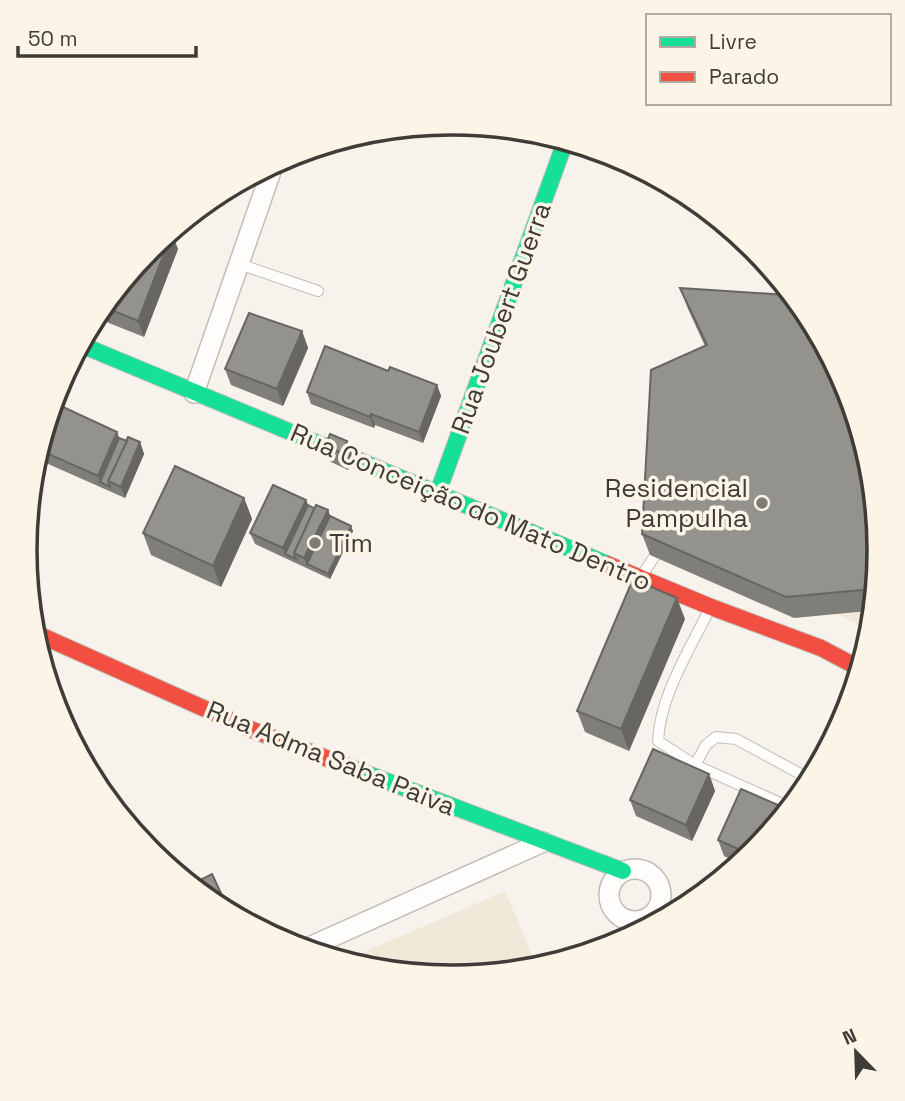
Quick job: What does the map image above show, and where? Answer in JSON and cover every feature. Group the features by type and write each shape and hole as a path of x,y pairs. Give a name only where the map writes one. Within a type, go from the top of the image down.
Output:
{"street":[{"name":"Rua Joubert Guerra","path":"438,492 563,150"},
{"path":"194,393 269,178"},
{"name":"Rua Conceição do Mato Dentro","path":"89,348 711,607 821,648 852,664"},
{"name":"Rua Adma Saba Paiva","path":"46,638 250,729 623,871"},
{"path":"317,943 543,842"}],"lane":[{"path":"239,264 318,291"},
{"path":"640,577 654,557"},
{"path":"711,607 676,678 658,728 657,741 695,765 782,804"},
{"path":"695,765 706,745 716,737 736,739 802,776"}],"shaded area":[{"path":"864,611 861,626 837,614"},
{"path":"505,891 533,958 507,963 452,966 398,963 357,955"}],"building":[{"path":"165,251 138,321 113,311 140,276"},
{"name":"Residencial Pampulha","path":"680,288 780,295 813,343 837,391 860,469 867,523 866,590 786,597 642,534 651,370 707,345"},
{"path":"249,313 302,331 277,389 225,369"},
{"path":"325,346 388,371 390,367 437,385 419,432 371,414 370,417 307,392"},
{"path":"63,407 117,432 98,476 48,454"},
{"path":"330,434 347,441 342,453 325,446"},
{"path":"128,437 140,442 121,487 108,481"},
{"path":"119,438 127,441 108,481 110,487 100,482"},
{"path":"175,466 244,498 213,566 143,533"},
{"path":"273,485 306,500 283,548 250,533"},
{"path":"308,505 315,509 294,553 296,559 285,554"},
{"path":"316,505 328,510 304,558 294,553"},
{"path":"330,516 351,526 328,574 307,564"},
{"path":"633,579 677,598 621,729 577,711"},
{"path":"653,749 709,774 686,825 630,800"},
{"path":"741,789 780,806 740,850 718,840"},
{"path":"212,874 222,896 222,896 199,880"}],"traffic: fast":[{"path":"438,492 562,150"},
{"path":"89,348 607,564"},
{"path":"331,760 623,871"}],"traffic: jam":[{"path":"607,564 821,648 852,664"},
{"path":"46,638 250,729 331,760"}],"place":[{"name":"Residencial Pampulha","path":"762,503"},
{"name":"Tim","path":"315,543"}]}
